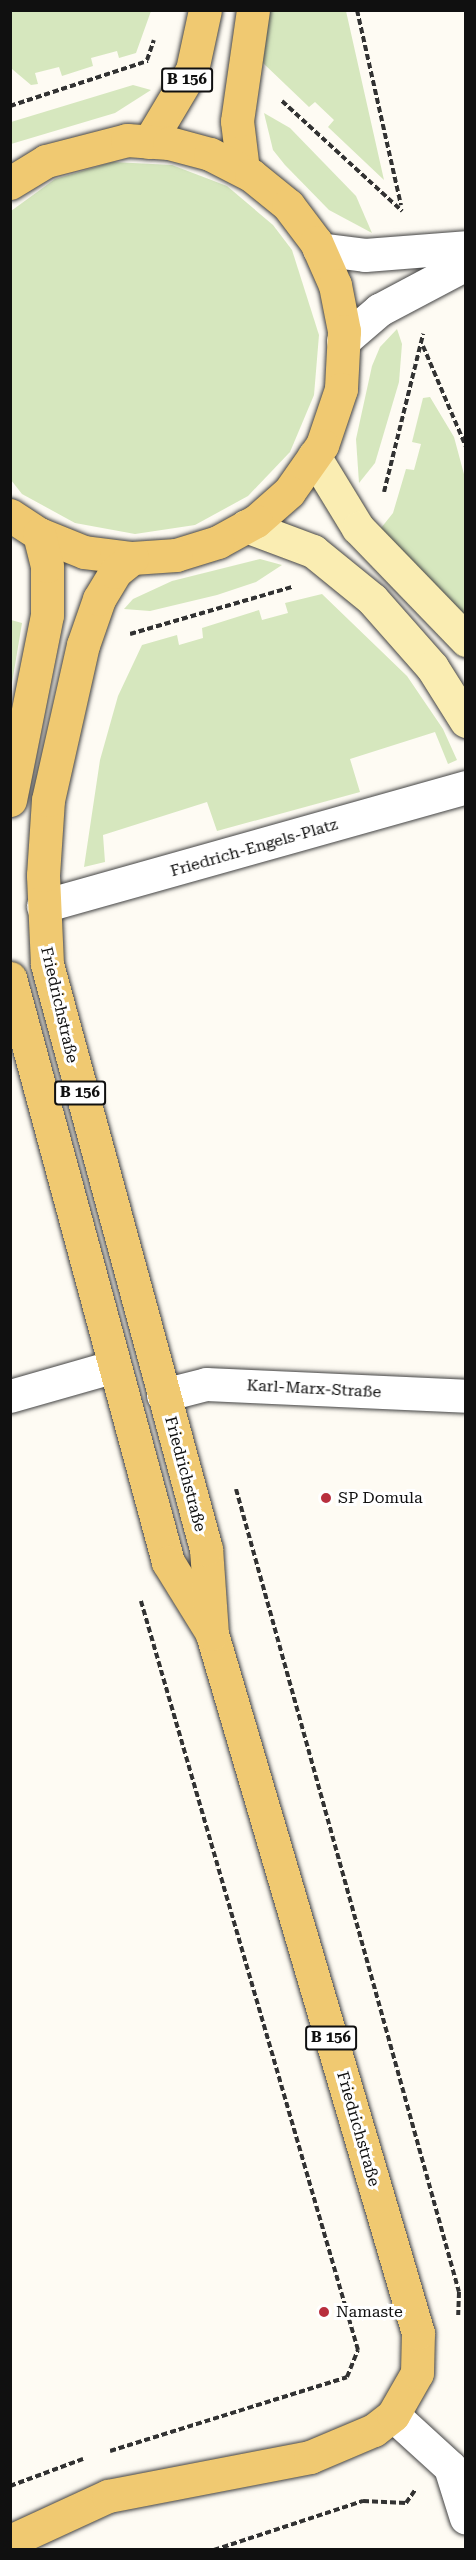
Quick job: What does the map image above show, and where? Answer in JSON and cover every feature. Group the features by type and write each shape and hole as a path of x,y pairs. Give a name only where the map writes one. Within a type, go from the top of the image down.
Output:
{"main road":[{"name":"B 156","path":"149,142 192,70 205,10"},
{"path":"243,170 237,121 253,10"},
{"path":"10,515 39,534 84,552 132,558 176,555 246,526 289,492 314,456 341,389 343,341 335,285 319,249 288,205 243,170 210,154 149,142 86,147 14,178"},
{"path":"314,456 358,528 465,640"},
{"path":"246,526 313,551 372,599 419,650 465,721"},
{"path":"10,800 47,615 47,566 39,534"},
{"name":"Friedrichstraße","path":"10,2541 108,2496 310,2457 374,2430 393,2415 417,2373 418,2333 212,1634 206,1549 52,987 43,906 48,800 83,645 99,599 115,572 132,558"},
{"name":"Friedrichstraße","path":"10,978 112,1367 168,1563 212,1634"}],"street":[{"path":"319,249 365,255 465,247"},
{"path":"343,341 379,310 465,264"},
{"name":"Friedrich-Engels-Platz","path":"43,906 465,787"},
{"path":"10,1395 112,1367"},
{"name":"Karl-Marx-Straße","path":"164,1395 206,1384 465,1396"},
{"path":"393,2415 458,2466 465,2518"}],"path":[{"path":"357,10 401,206 410,210"},
{"path":"423,346 465,447"},
{"path":"103,2453 347,2377 358,2350 139,1594"},
{"path":"10,2486 92,2457"}],"green space":[{"path":"10,11 151,11 136,53 119,58 117,51 91,58 93,66 62,76 59,67 35,73 38,84 31,85 12,69"},
{"path":"270,11 346,11 384,180 328,127 334,120 315,102 309,107 263,63"},
{"path":"133,85 151,90 115,113 11,144 11,122"},
{"path":"264,113 290,128 356,196 372,233 329,210 285,165 273,150"},
{"path":"113,162 172,165 227,186 273,225 292,250 319,335 314,395 290,452 248,496 195,525 135,534 75,523 22,494 11,480 11,211 55,179"},
{"path":"397,329 402,344 399,382 375,463 359,483 356,439 372,366 380,347"},
{"path":"430,397 454,437 465,478 465,615 381,528 393,513 406,469 414,470 421,444 412,442 423,398"},
{"path":"260,559 282,565 256,582 217,595 150,611 124,609 133,599 172,581"},
{"path":"322,594 407,676 443,729 457,760 448,764 435,732 350,759 360,792 217,831 207,802 103,835 105,862 84,867 100,760 118,696 142,645 177,635 179,645 203,638 202,628 259,610 262,620 288,613 285,603"},
{"path":"10,620 22,623 11,689"}],"place":[{"name":"SP Domula","path":"326,1498"},
{"name":"Namaste","path":"324,2312"}]}
